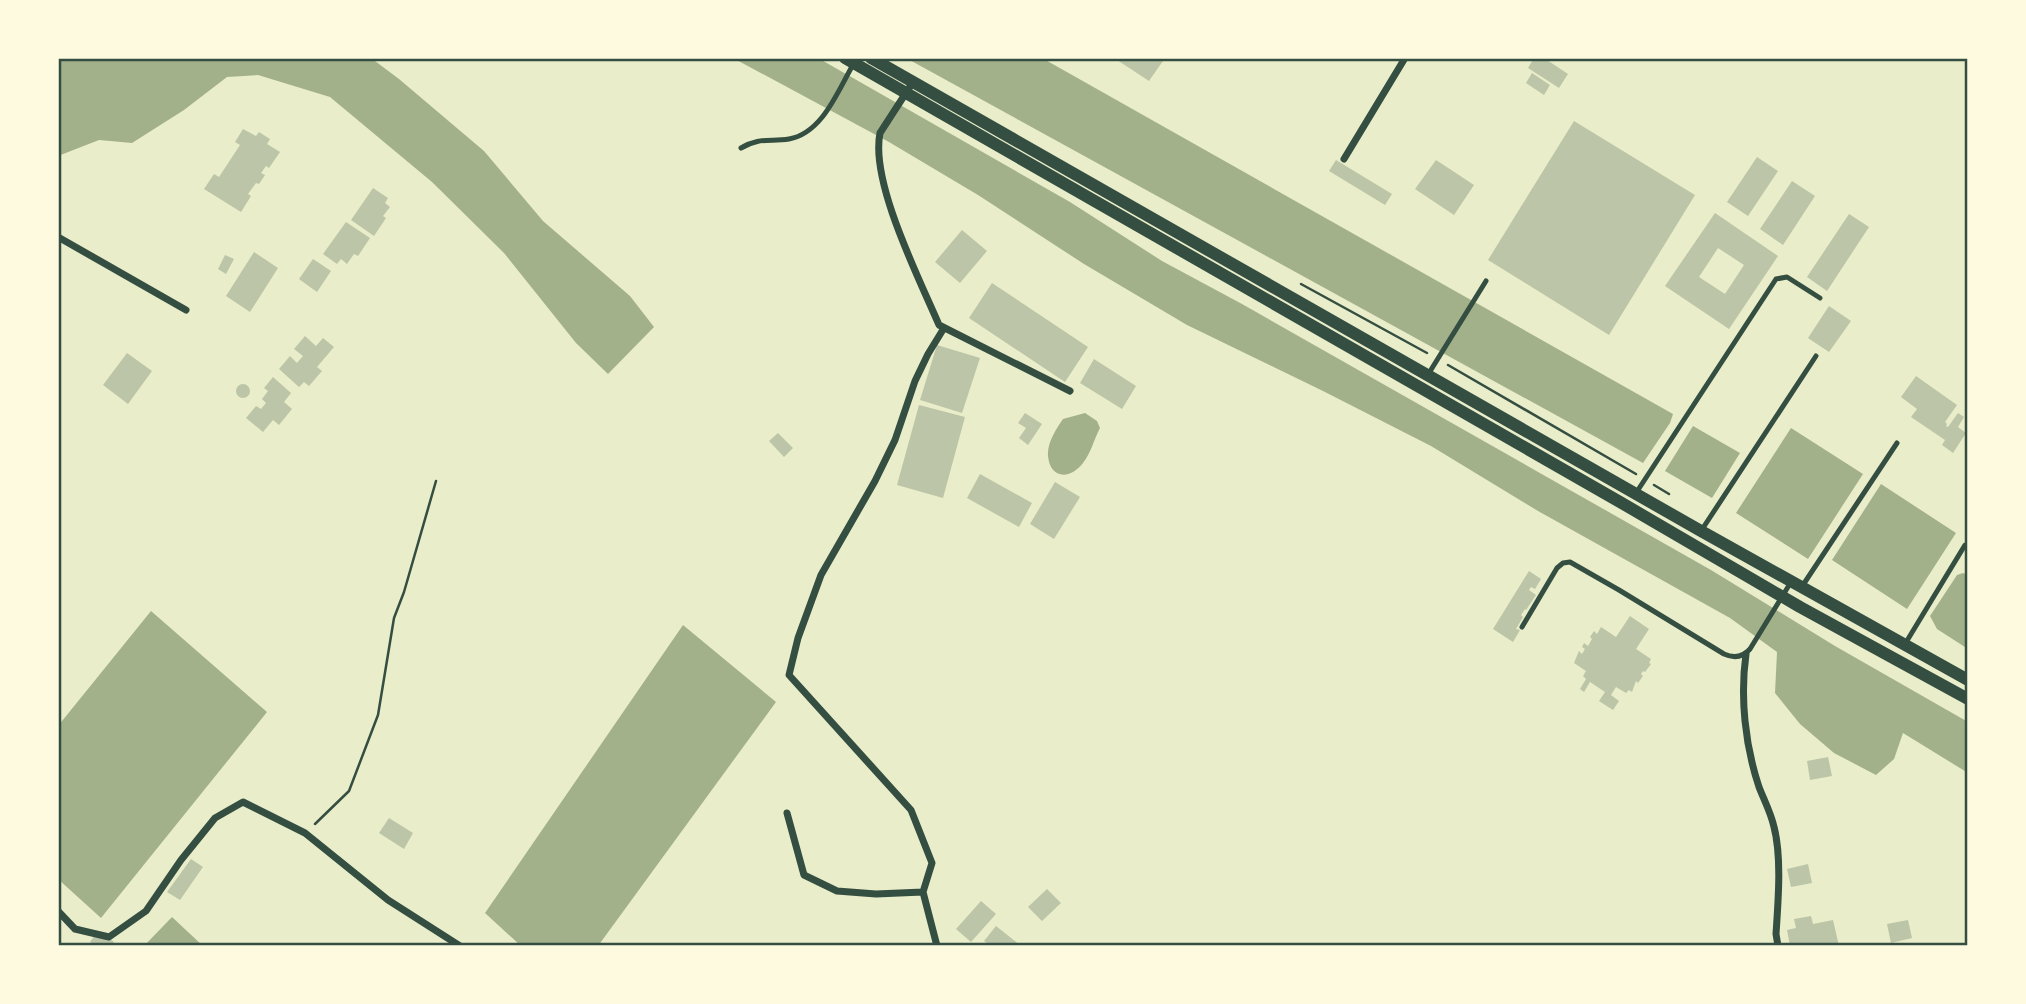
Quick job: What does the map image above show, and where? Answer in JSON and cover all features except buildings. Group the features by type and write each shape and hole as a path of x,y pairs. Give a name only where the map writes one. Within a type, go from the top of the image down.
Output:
{"street":[{"path":"871,58 909,87 1782,596 1968,699"},
{"path":"1344,159 1405,58"},
{"path":"849,60 909,87 1428,375 1968,680"},
{"path":"909,87 880,132 878,142 881,170 892,212 939,325 1070,391"},
{"path":"58,237 186,310"},
{"path":"937,946 923,892 932,863 911,810 789,675 798,638 821,575 875,481 895,440 915,381 944,328"},
{"path":"1746,654 1743,691 1749,742 1759,788 1775,829 1778,851 1778,946"},
{"path":"58,911 75,929 108,937 146,911 181,860 215,818 243,802 305,833 388,900 460,946"},
{"path":"787,813 804,875 837,891 876,894 923,892"}],"lane":[{"path":"741,148 764,139 788,139 807,133 827,110 849,60"},
{"path":"1636,493 1776,279 1787,277 1820,298"},
{"path":"1428,375 1486,281"},
{"path":"1701,531 1815,356"},
{"path":"1522,628 1557,568 1570,562 1724,654 1734,657 1746,654 1782,596 1796,585 1897,443"},
{"path":"1904,645 1968,544"}],"path":[{"path":"305,833 349,791 378,715 394,618 436,481"}],"shaded area":[{"path":"67,58 371,58 484,151 543,221 630,296 654,327 608,374 576,343 504,253 432,182 330,97 258,75 227,77 184,110 132,143 99,140 58,156 58,62"},
{"path":"733,58 818,58 1070,202 1162,261 1711,570 1835,646 1968,722 1968,773 1903,733 1894,759 1876,775 1834,753 1800,724 1775,693 1777,652 1730,618 1538,511 1431,446 1187,325 889,142"},
{"path":"906,58 1042,58 1673,414 1670,423 1643,463"},
{"path":"1085,413 1097,421 1100,428 1083,463 1078,469 1061,475 1052,469 1048,456 1052,436 1063,419"},
{"path":"1693,426 1740,453 1712,498 1665,471"},
{"path":"1791,428 1863,474 1808,559 1736,513"},
{"path":"1881,484 1956,533 1907,609 1832,560"},
{"path":"1957,575 1968,575 1968,649 1937,629 1930,616"},
{"path":"151,611 267,712 101,918 58,879 58,726"},
{"path":"683,625 776,702 598,946 521,946 485,913"},
{"path":"172,917 203,946 144,946"}]}
